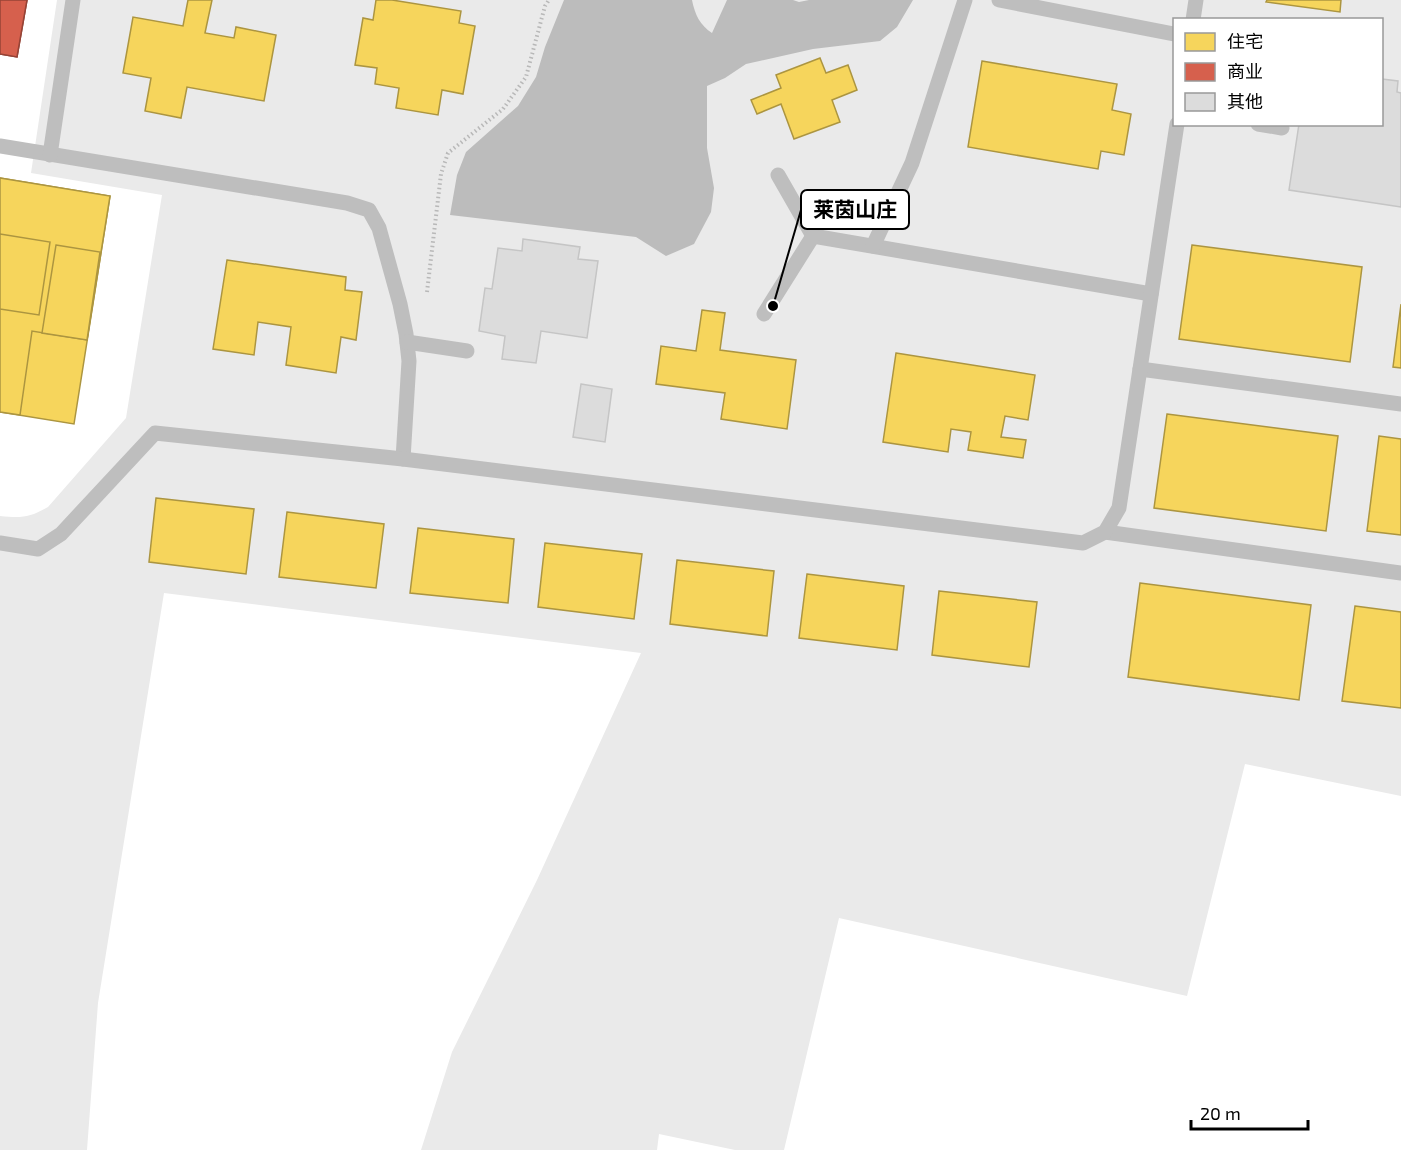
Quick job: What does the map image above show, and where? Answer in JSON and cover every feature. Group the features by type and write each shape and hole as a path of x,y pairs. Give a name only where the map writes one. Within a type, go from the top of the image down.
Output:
{"lane":[{"path":"50,155 73,0"},
{"path":"873,246 912,163 966,0"},
{"path":"999,0 1173,34"},
{"path":"1193,18 1196,0"},
{"path":"0,543 38,549 60,534 155,433 403,459 1083,543 1105,532 1119,508 1177,126"},
{"path":"1270,126 1282,128"},
{"path":"0,146 346,203 369,210 379,228 401,309 407,342 409,361 403,459"},
{"path":"778,175 813,236"},
{"path":"813,236 1151,294"},
{"path":"764,314 813,236"},
{"path":"407,342 467,351"},
{"path":"1140,369 1401,404"},
{"path":"1105,532 1401,573"}],"path":[{"path":"401,309 426,295 441,174 447,153 503,109 526,77 545,6 549,0"}],"shaded area":[{"path":"57,0 1401,0 1401,796 1245,764 1187,996 839,918 784,1150 735,1150 659,1134 657,1150 421,1150 452,1052 537,880 641,653 164,593 98,1003 87,1150 0,1150 0,516 25,516 48,507 126,418 162,195 31,173"},
{"path":"564,0 692,0 699,19 712,33 727,0 793,0 799,2 809,0 913,0 897,27 880,41 813,49 746,64 725,78 707,86 707,148 714,188 711,212 694,244 666,256 636,237 450,215 457,175 466,152 518,106 536,77"}],"building: 住宅":[{"path":"188,0 212,0 205,33 234,38 236,27 276,35 264,101 187,87 181,118 145,111 151,78 123,73 133,17 183,26"},
{"path":"376,0 392,0 461,11 459,23 475,26 463,94 442,90 438,115 396,108 399,88 375,84 377,68 355,65 363,18 373,20"},
{"path":"1267,0 1341,0 1340,12 1266,2"},
{"path":"820,58 826,73 848,65 857,90 832,100 840,122 794,139 781,104 757,114 751,100 781,88 776,75"},
{"path":"982,61 1117,84 1112,110 1131,114 1124,155 1101,151 1098,169 968,147"},
{"path":"0,178 110,196 74,424 0,412"},
{"path":"0,178 110,196 87,340 32,331 20,415 0,412"},
{"path":"0,234 50,242 39,315 0,309"},
{"path":"56,245 100,252 87,340 42,333"},
{"path":"1192,245 1362,267 1350,362 1179,339"},
{"path":"227,260 346,277 345,290 362,292 356,340 341,337 336,373 286,365 291,327 258,322 254,355 213,349"},
{"path":"1401,304 1401,368 1393,367"},
{"path":"702,310 725,313 720,350 796,360 787,429 721,419 725,393 656,384 661,346 696,351"},
{"path":"896,353 1035,375 1028,420 1005,416 1001,437 1026,440 1023,458 968,450 971,432 951,429 948,452 883,442"},
{"path":"1167,414 1338,436 1326,531 1154,508"},
{"path":"1379,436 1401,439 1401,535 1367,531"},
{"path":"156,498 254,509 246,574 149,562"},
{"path":"287,512 384,524 376,588 279,577"},
{"path":"418,528 514,539 508,603 410,593"},
{"path":"545,543 642,554 634,619 538,607"},
{"path":"677,560 774,571 767,636 670,624"},
{"path":"807,574 904,586 897,650 799,638"},
{"path":"1140,583 1311,605 1299,700 1128,677"},
{"path":"939,591 1037,602 1029,667 932,655"},
{"path":"1355,606 1401,612 1401,708 1342,701"}],"building: 商业":[{"path":"0,0 27,0 17,57 0,54"},
{"path":"0,0 27,0 17,57 0,54"}],"building: 其他":[{"path":"1383,79 1398,81 1397,92 1401,93 1401,207 1289,190 1299,126 1383,126"},
{"path":"523,239 580,247 578,259 598,261 587,338 541,331 536,363 502,359 505,336 479,331 485,288 492,289 498,248 522,251"},
{"path":"581,384 612,389 605,442 573,437"}],"place":[{"name":"莱茵山庄","path":"773,306"}]}
